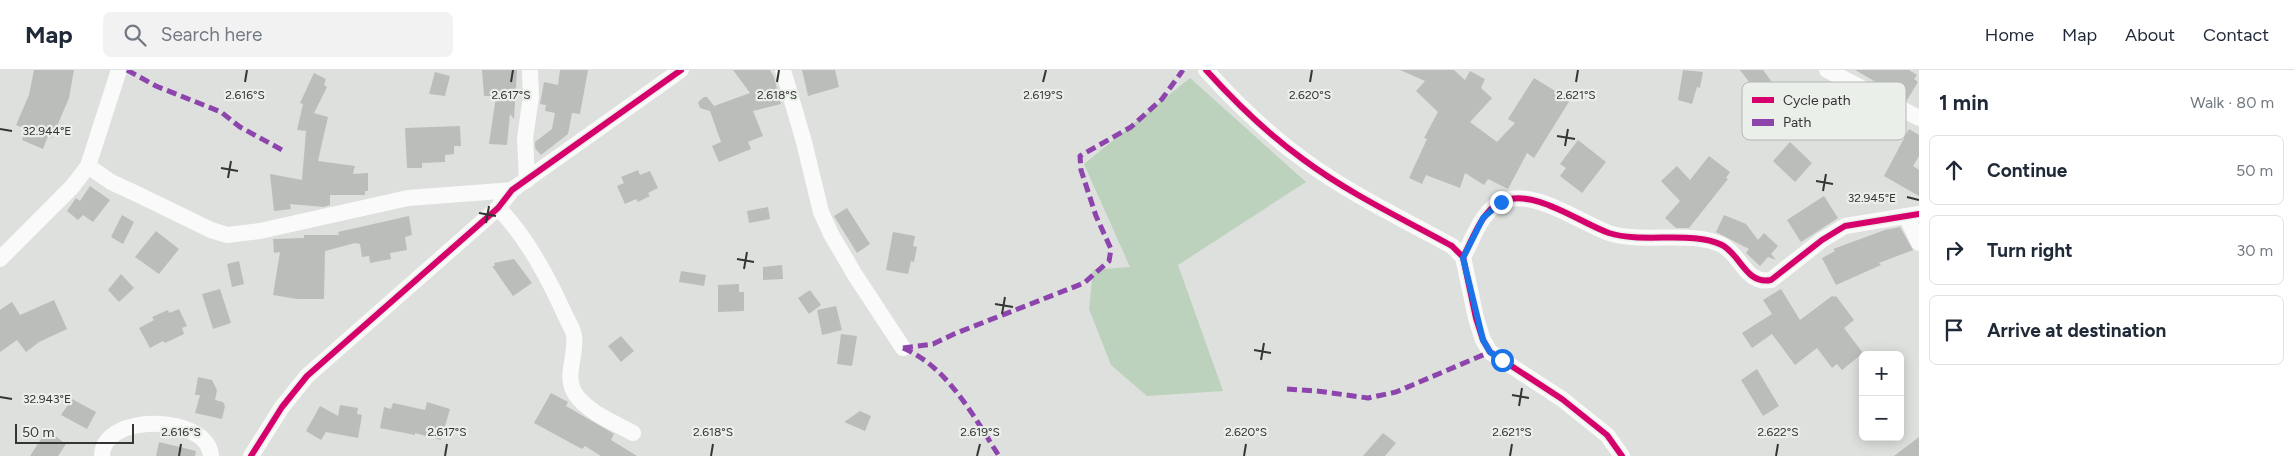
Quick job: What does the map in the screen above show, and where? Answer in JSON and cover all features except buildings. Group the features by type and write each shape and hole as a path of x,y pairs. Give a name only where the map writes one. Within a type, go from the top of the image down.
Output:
{"street":[{"path":"1,255 72,187 88,166 119,70"},
{"path":"528,180 525,138 531,97 530,70"},
{"path":"251,456 282,407 307,376 498,208 512,190 681,70"},
{"path":"783,70 804,142 821,212 831,234 855,275 903,348"},
{"path":"1206,70 1251,115 1303,160 1338,182 1452,246 1463,258 1476,318 1483,340 1490,352 1562,399 1607,435 1622,456"},
{"path":"1827,70 1850,82"},
{"path":"1906,111 1919,118"},
{"path":"88,166 119,186 211,230 227,235 260,231 408,198 512,190"},
{"path":"1463,258 1483,218 1501,202 1519,198 1534,200 1610,233 1656,239 1706,239 1724,246 1753,278 1762,282 1772,280 1822,240 1845,226 1912,215 1919,244"},
{"path":"498,208 509,219 552,286 574,334 574,348 570,371 571,384 576,395 603,416 633,433"},
{"path":"102,456 105,441 114,433 128,427 172,425 190,429 200,436 210,447 211,456"}],"green space":[{"path":"1190,78 1306,182 1178,265 1223,391 1147,396 1111,365 1089,309 1093,270 1130,267 1084,164"}],"marked path":[{"path":"127,70 156,86 221,112 240,127 284,151"},
{"path":"903,348 933,344 1084,283 1109,261 1111,249 1096,216 1081,170 1080,156 1131,127 1162,99 1183,70"},
{"path":"903,348 919,356 947,380 970,410 999,456"},
{"path":"1287,389 1368,398 1396,392 1490,352"}],"cycle path":[{"path":"251,456 282,407 307,376 498,208 512,190 681,70"},
{"path":"1206,70 1253,118 1304,160 1358,195 1452,246 1463,257 1476,318 1483,340 1490,352 1562,399 1607,435 1622,456"},
{"path":"1463,257 1478,226 1488,212 1501,202 1514,199 1541,202 1597,228 1622,236 1696,238 1710,241 1722,245 1729,250 1750,274 1762,280 1771,280 1822,240 1845,226 1919,214"}],"route":[{"path":"1501,202 1483,218 1463,258 1476,318 1483,340 1490,352 1502,360"}]}
